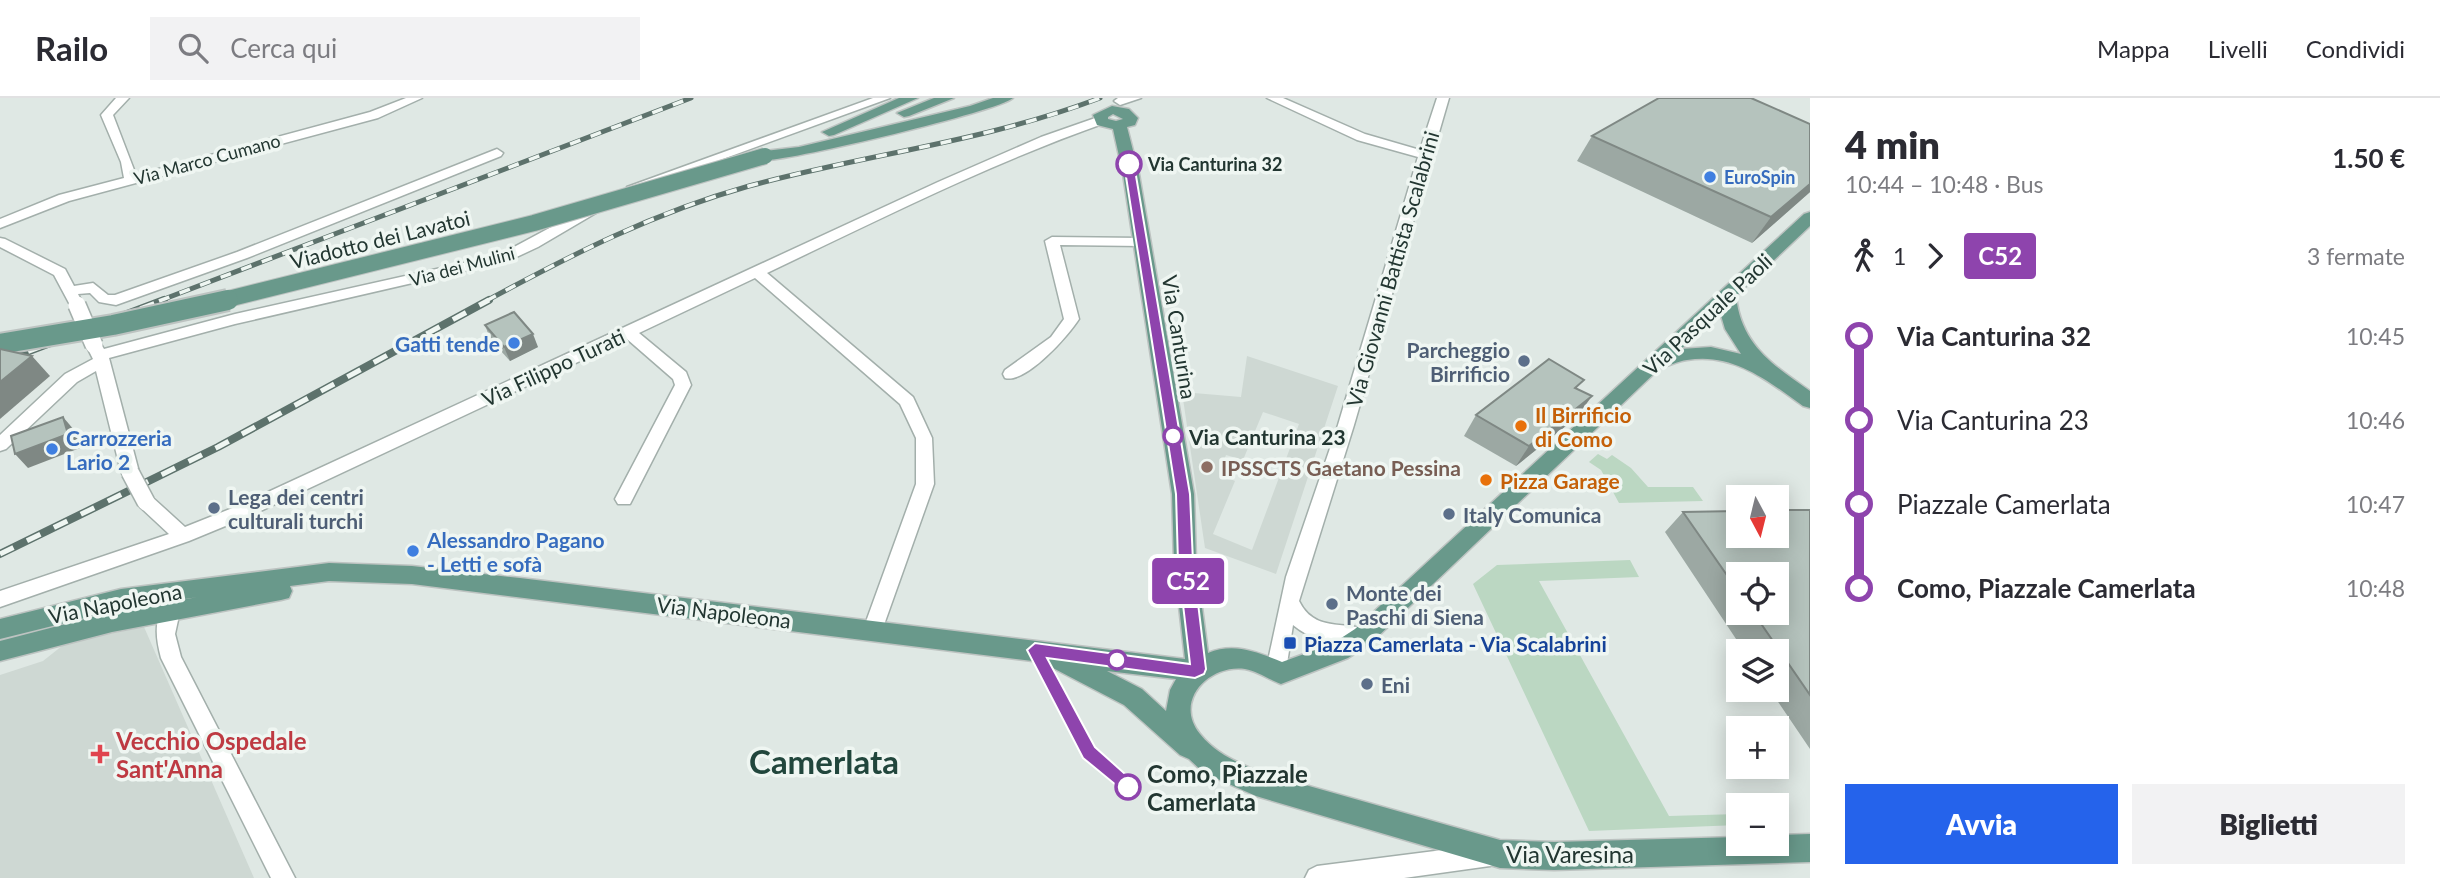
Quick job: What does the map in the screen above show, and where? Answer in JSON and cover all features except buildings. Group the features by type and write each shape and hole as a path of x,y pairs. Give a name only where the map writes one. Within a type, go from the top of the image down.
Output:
{"main road":[{"path":"765,156 911,98"},
{"path":"765,156 947,98"},
{"path":"765,156 799,151 975,109 1006,98"},
{"name":"Via Canturina","path":"1119,109 1183,494 1185,562 1197,670"},
{"name":"Viadotto dei Lavatoi","path":"0,344 137,320 428,252 598,207 765,156"},
{"name":"Via Pasquale Paoli","path":"1278,672 1340,651 1363,636 1810,217"},
{"path":"1727,295 1728,319 1733,331 1770,373"},
{"path":"1649,368 1685,352 1701,351 1746,362 1770,373 1810,401"},
{"name":"Via Napoleona","path":"0,629 121,599 329,572 412,575 1197,670"},
{"name":"Via Napoleona","path":"0,651 112,622 275,591 412,575"},
{"name":"Via Napoleona","path":"170,611 231,583"},
{"path":"1195,640 1204,649 1224,659 1248,660 1278,672"},
{"name":"Via Napoleona","path":"1035,650 1107,682 1133,697 1202,757"},
{"path":"1202,757 1186,739 1178,718 1178,698 1185,681 1197,670 1224,659"},
{"name":"Via Varesina","path":"1202,757 1218,769 1256,784 1500,854 1554,856 1810,848"}],"street":[{"path":"123,98 107,115 127,162 131,179"},
{"name":"Via Marco Cumano","path":"0,224 65,198 374,115 415,98"},
{"name":"Via dei Mulini","path":"0,445 98,354 235,319 503,258 533,244 624,191 884,98"},
{"path":"1273,98 1361,137 1423,155"},
{"name":"Via Giovanni Battista Scalabrini","path":"1278,672 1279,644 1289,601 1346,425 1423,155 1443,98"},
{"name":"Via Filippo Turati","path":"0,599 183,536 246,510 757,271 1004,158 1119,109"},
{"path":"73,298 86,287 93,288 104,299 116,300 242,254 497,153"},
{"path":"1011,374 1056,341 1072,319 1052,241 1142,243"},
{"path":"0,242 60,272 98,354 130,472 146,502 183,536"},
{"path":"757,271 907,401 924,438 925,484 873,630"},
{"path":"624,499 682,385 680,376 629,332"},
{"path":"1289,601 1297,616 1312,628 1335,636 1363,636"},
{"path":"170,611 165,634 171,658 283,878"},
{"path":"1317,878 1500,854"}],"shaded area":[{"name":"IPSSCTS Gaetano Pessina","path":"1247,356 1338,386 1276,574 1205,548 1182,392 1241,397","holes":["1263,412 1299,424 1252,550 1213,534 1235,481 1219,474 1226,455 1243,460"]},
{"name":"Vecchio Ospedale Sant'Anna","path":"144,627 254,878 0,878 0,675 43,661 67,642"}],"green space":[{"path":"1598,454 1607,459 1612,455 1631,468 1648,487 1693,487 1703,501 1619,503 1601,470 1589,462"},
{"path":"1630,560 1639,577 1539,581 1669,816 1726,814 1726,825 1589,831 1473,584 1497,565"}],"railway":[{"path":"159,301 691,98"},
{"path":"486,301 614,236 714,197 793,175 1013,126 1100,98"},
{"path":"0,362 164,300"},
{"path":"0,554 218,447 489,300"}],"bus line":[{"name":"C52","path":"1128,787 1089,752 1035,650 1195,671 1198,669 1185,562 1183,494 1129,164"}],"place":[{"name":"Via Canturina 32","path":"1129,164"},
{"name":"EuroSpin","path":"1710,177"},
{"name":"Gatti tende","path":"514,343"},
{"name":"Parcheggio Birrificio","path":"1524,361"},
{"name":"Il Birrificio di Como","path":"1521,426"},
{"name":"Via Canturina 23","path":"1173,436"},
{"name":"Carrozzeria Lario 2","path":"52,449"},
{"name":"IPSSCTS Gaetano Pessina","path":"1207,467"},
{"name":"Pizza Garage","path":"1486,480"},
{"name":"Lega dei centri culturali turchi","path":"214,508"},
{"name":"Italy Comunica","path":"1449,514"},
{"name":"Alessandro Pagano - Letti e sofà","path":"413,551"},
{"name":"Monte dei Paschi di Siena","path":"1332,604"},
{"name":"Piazza Camerlata - Via Scalabrini","path":"1290,643"},
{"name":"Eni","path":"1367,684"},
{"name":"Vecchio Ospedale Sant'Anna","path":"100,754"},
{"name":"Como, Piazzale Camerlata","path":"1128,787"}],"district":[{"name":"Camerlata","path":"824,761"}]}
